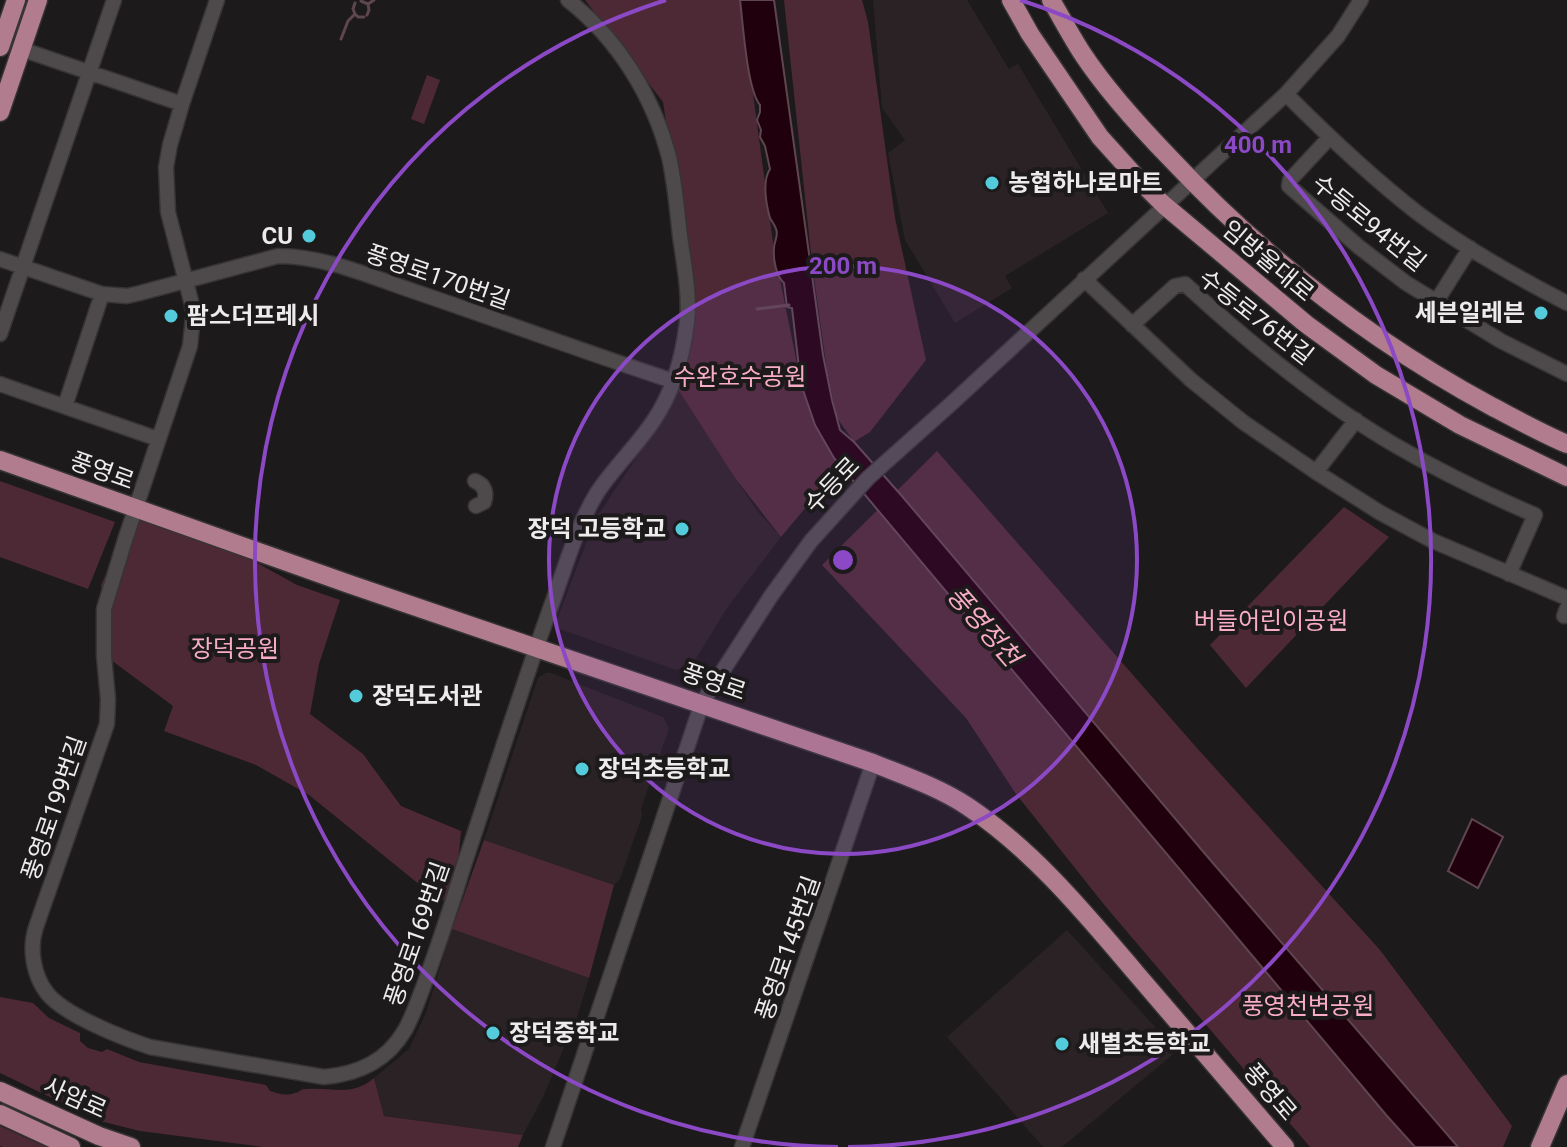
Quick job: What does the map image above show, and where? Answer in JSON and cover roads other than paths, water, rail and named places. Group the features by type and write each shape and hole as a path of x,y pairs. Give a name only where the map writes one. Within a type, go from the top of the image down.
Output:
{"main road":[{"path":"0,47 16,0"},
{"path":"0,112 38,0"},
{"name":"임방울대로","path":"1011,0 1030,34 1100,137 1164,205 1306,324 1376,375 1460,425 1567,477"},
{"name":"임방울대로","path":"1051,0 1082,53 1129,115 1191,180 1326,301 1395,349 1458,387 1567,444"},
{"name":"풍영로","path":"0,460 349,584 873,763 956,800 1021,847 1074,901 1285,1147"},
{"path":"1540,1147 1567,1084"},
{"name":"사암로","path":"0,1091 99,1136 131,1147"},
{"name":"사암로","path":"0,1114 71,1147"}],"street":[{"path":"0,334 114,0"},
{"name":"풍영로199번길","path":"209,1058 129,1040 63,1007 46,992 32,953 36,927 107,724 104,609 190,346 192,305 168,212 166,167 182,104 217,0"},
{"path":"536,648 582,521 597,493 654,420 673,381 684,345 687,305 673,181 652,109 627,63 606,35 568,0"},
{"name":"수등로","path":"553,1147 702,703 771,596 828,520 868,478 1286,94 1338,36 1361,0"},
{"path":"21,49 182,104"},
{"name":"수등로94번길","path":"1286,94 1379,181 1421,215 1516,276 1567,303"},
{"name":"수등로94번길","path":"1330,137 1290,180 1289,186 1384,267 1501,341 1567,374"},
{"name":"수등로94번길","path":"1436,302 1470,248"},
{"name":"풍영로170번길","path":"102,294 127,296 278,256 301,257 387,283 673,381"},
{"path":"0,259 102,294 65,406"},
{"path":"1084,279 1191,380 1316,472 1433,541 1567,598"},
{"name":"수등로76번길","path":"1132,325 1175,286 1185,284 1301,381 1356,420 1456,479 1535,515 1509,574"},
{"path":"0,384 158,439"},
{"path":"1316,472 1356,420"},
{"path":"475,481 486,490 484,502 476,506"},
{"name":"풍영로169번길","path":"209,1058 315,1076 333,1076 368,1067 398,1041 414,1009 441,938 536,648"},
{"name":"풍영로145번길","path":"742,1147 873,763"}],"water":[{"name":"풍영정천","path":"740,0 774,0 823,355 840,430 901,495 1458,1147 1415,1147 834,458 815,425 801,384 792,308 787,307 784,283 776,267 774,252 777,232 770,218 766,193 770,169 760,137 757,120 760,105 749,71"},
{"path":"1472,819 1503,837 1478,888 1448,871"}],"waterway":[{"path":"361,1 368,4 374,0"},
{"path":"341,39 348,21 355,14 355,3"},
{"path":"367,15 368,4"},
{"path":"355,14 364,17"},
{"path":"757,309 789,305"}],"place":[{"name":"농협하나로마트","path":"992,183"},
{"name":"CU","path":"309,236"},
{"name":"세븐일레븐","path":"1541,313"},
{"name":"팜스더프레시","path":"171,316"},
{"name":"장덕 고등학교","path":"682,529"},
{"name":"장덕도서관","path":"356,696"},
{"name":"장덕초등학교","path":"582,769"},
{"name":"장덕중학교","path":"493,1033"},
{"name":"새별초등학교","path":"1062,1044"}],"park label":[{"name":"수완호수공원","path":"740,377"},
{"name":"버들어린이공원","path":"1271,621"},
{"name":"장덕공원","path":"235,649"},
{"name":"풍영천변공원","path":"1308,1006"}]}
